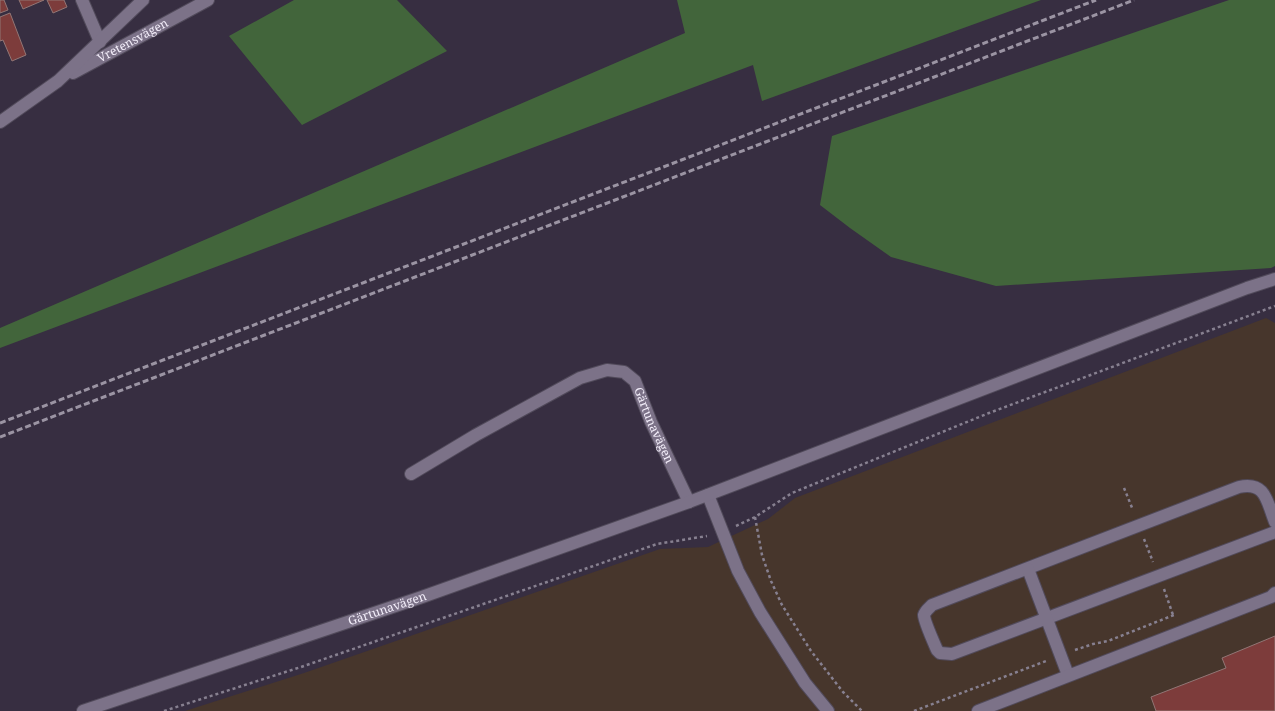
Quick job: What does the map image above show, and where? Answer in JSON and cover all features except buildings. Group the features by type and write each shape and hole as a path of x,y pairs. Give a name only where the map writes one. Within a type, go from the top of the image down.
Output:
{"street":[{"path":"82,0 100,42"},
{"name":"Vretensvägen","path":"58,81 143,0"},
{"name":"Vretensvägen","path":"0,122 58,81 208,0"},
{"name":"Gärtunavägen","path":"83,711 422,597 689,502 1240,291 1275,279"},
{"name":"Gärtunavägen","path":"412,474 476,435 580,378 607,370 624,372 635,381 651,422 689,502"},
{"path":"1275,522 1265,496 1261,491 1256,487 1248,485 1239,487 932,605 927,609 924,615 937,650 940,653 952,654 1275,532"},
{"path":"708,495 738,571 760,612 797,671 828,711"},
{"path":"1028,569 1068,675"},
{"path":"978,711 1271,597 1275,593"}],"path":[{"path":"754,518 762,555 770,580 782,605 811,650 843,692 862,711"},
{"path":"914,711 1061,655 1093,644 1108,641 1174,615"}],"shaded area":[{"path":"1266,318 1275,323 1275,711 185,711 304,673 660,549 708,547 768,519 795,498"}],"green space":[{"path":"294,0 397,0 447,51 302,125 229,36"},
{"path":"677,0 1041,0 762,101 753,65 0,348 0,328 685,33"},
{"path":"1229,0 1275,0 1275,266 1271,268 996,286 891,257 820,205 832,136"}],"railway":[{"path":"0,423 1096,0"},
{"path":"0,437 1134,0"}]}
